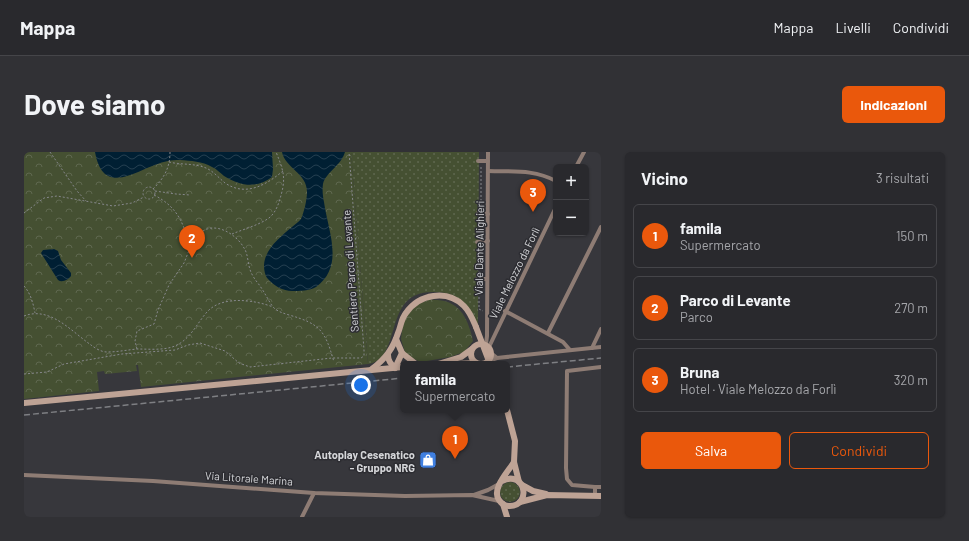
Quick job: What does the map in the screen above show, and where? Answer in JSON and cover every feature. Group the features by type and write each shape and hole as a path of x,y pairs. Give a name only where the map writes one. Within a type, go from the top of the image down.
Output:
{"street":[{"name":"Viale Dante Alighieri","path":"488,152 487,336 489,348"},
{"path":"578,164 584,152"},
{"path":"480,161 488,161"},
{"path":"488,171 533,172 544,174 553,179"},
{"path":"479,213 488,214"},
{"name":"Viale Melozzo da Forlì","path":"489,348 505,311 553,213"},
{"path":"548,333 601,227"},
{"path":"479,242 488,241"},
{"path":"478,279 487,279"},
{"path":"372,369 388,355 396,339 405,314 415,303 432,296 448,296 465,307 470,314 488,361"},
{"path":"505,311 565,343 570,350"},
{"path":"592,348 601,329"},
{"path":"396,339 402,353 412,361"},
{"path":"448,361 461,357 480,343 489,348 498,358"},
{"path":"493,361 498,358 601,347"},
{"path":"489,348 489,361"},
{"path":"472,349 471,355 475,361"},
{"path":"395,368 402,353"},
{"path":"388,355 390,363 395,368"},
{"path":"601,367 567,370 566,468 567,479 572,485 601,487"},
{"path":"24,403 372,369 400,368"},
{"path":"508,413 515,441 515,472 524,493 508,517 496,493 500,482 514,462"},
{"name":"Via Litorale Marina","path":"24,475 153,481 314,493 405,496 472,495 511,506 547,495"},
{"name":"Via Litorale Marina","path":"472,495 488,490 500,482 511,478 533,491 547,495 598,496"},
{"path":"595,487 598,496"},
{"path":"302,517 314,493"}],"path":[{"path":"50,152 86,202"},
{"path":"24,213 44,198 57,196 112,206 132,203 144,197 150,199 154,195 154,190 168,168 170,152"},
{"path":"231,234 261,222 269,218 274,213 283,190 284,182 283,171 276,152"},
{"name":"Sentiero Parco di Levante","path":"24,374 47,372 64,364 122,354 175,350 188,345 200,343 225,351 239,363 250,367 332,358 361,358 364,356 349,152"},
{"path":"170,161 177,164 191,164 205,168 212,171 217,177 228,184 247,190 271,181 283,171"},
{"path":"480,161 478,279 479,309 487,314"},
{"path":"144,197 143,192 148,187 154,190 176,194 190,194"},
{"path":"154,195 163,200 178,216 184,227 190,248"},
{"path":"137,349 137,331 154,324 166,292 184,263 195,238 209,228 217,228 231,234 245,249 248,267 253,277 274,307 280,312 302,318 316,325 325,338 334,362"},
{"path":"24,286 32,300 35,313"},
{"path":"24,316 35,313 56,319 94,347 105,352 154,349 178,345 191,334 207,312 219,303 250,301 259,302 274,307"}],"green space":[{"path":"24,152 351,152 368,364 141,387 138,365 136,365 137,371 105,374 104,371 97,372 99,391 24,399"},
{"path":"351,152 479,152 478,326 466,307 457,298 444,293 435,292 418,294 407,301 400,312 386,350 379,359 368,364"},
{"path":"428,300 438,300 453,305 464,316 468,323 473,341 464,352 450,357 427,361 419,361 414,359 405,352 401,339 405,318 416,305"},
{"path":"510,482 517,485 520,492 517,499 510,502 503,499 500,492 503,485"}],"water":[{"path":"95,152 272,152 273,169 272,177 266,181 254,185 236,182 224,176 214,168 204,164 180,160 157,164 124,177 115,178 106,175 100,167"},
{"path":"282,152 345,152 340,161 327,176 323,184 323,198 332,248 330,269 325,279 316,287 308,290 289,291 282,289 270,282 264,271 267,254 278,239 301,219 306,199 307,192 304,180 287,162"},
{"path":"54,249 58,251 61,260 71,273 71,276 65,281 58,280 41,253 43,250"}],"railway":[{"path":"510,367 601,358"},
{"path":"24,415 400,378"}],"place":[{"name":"Bruna","path":"533,212"},
{"name":"Parco di Levante","path":"192,258"},
{"name":"famila","path":"455,459"},
{"name":"Autoplay Cesenatico - Gruppo NRG","path":"428,460"}]}
